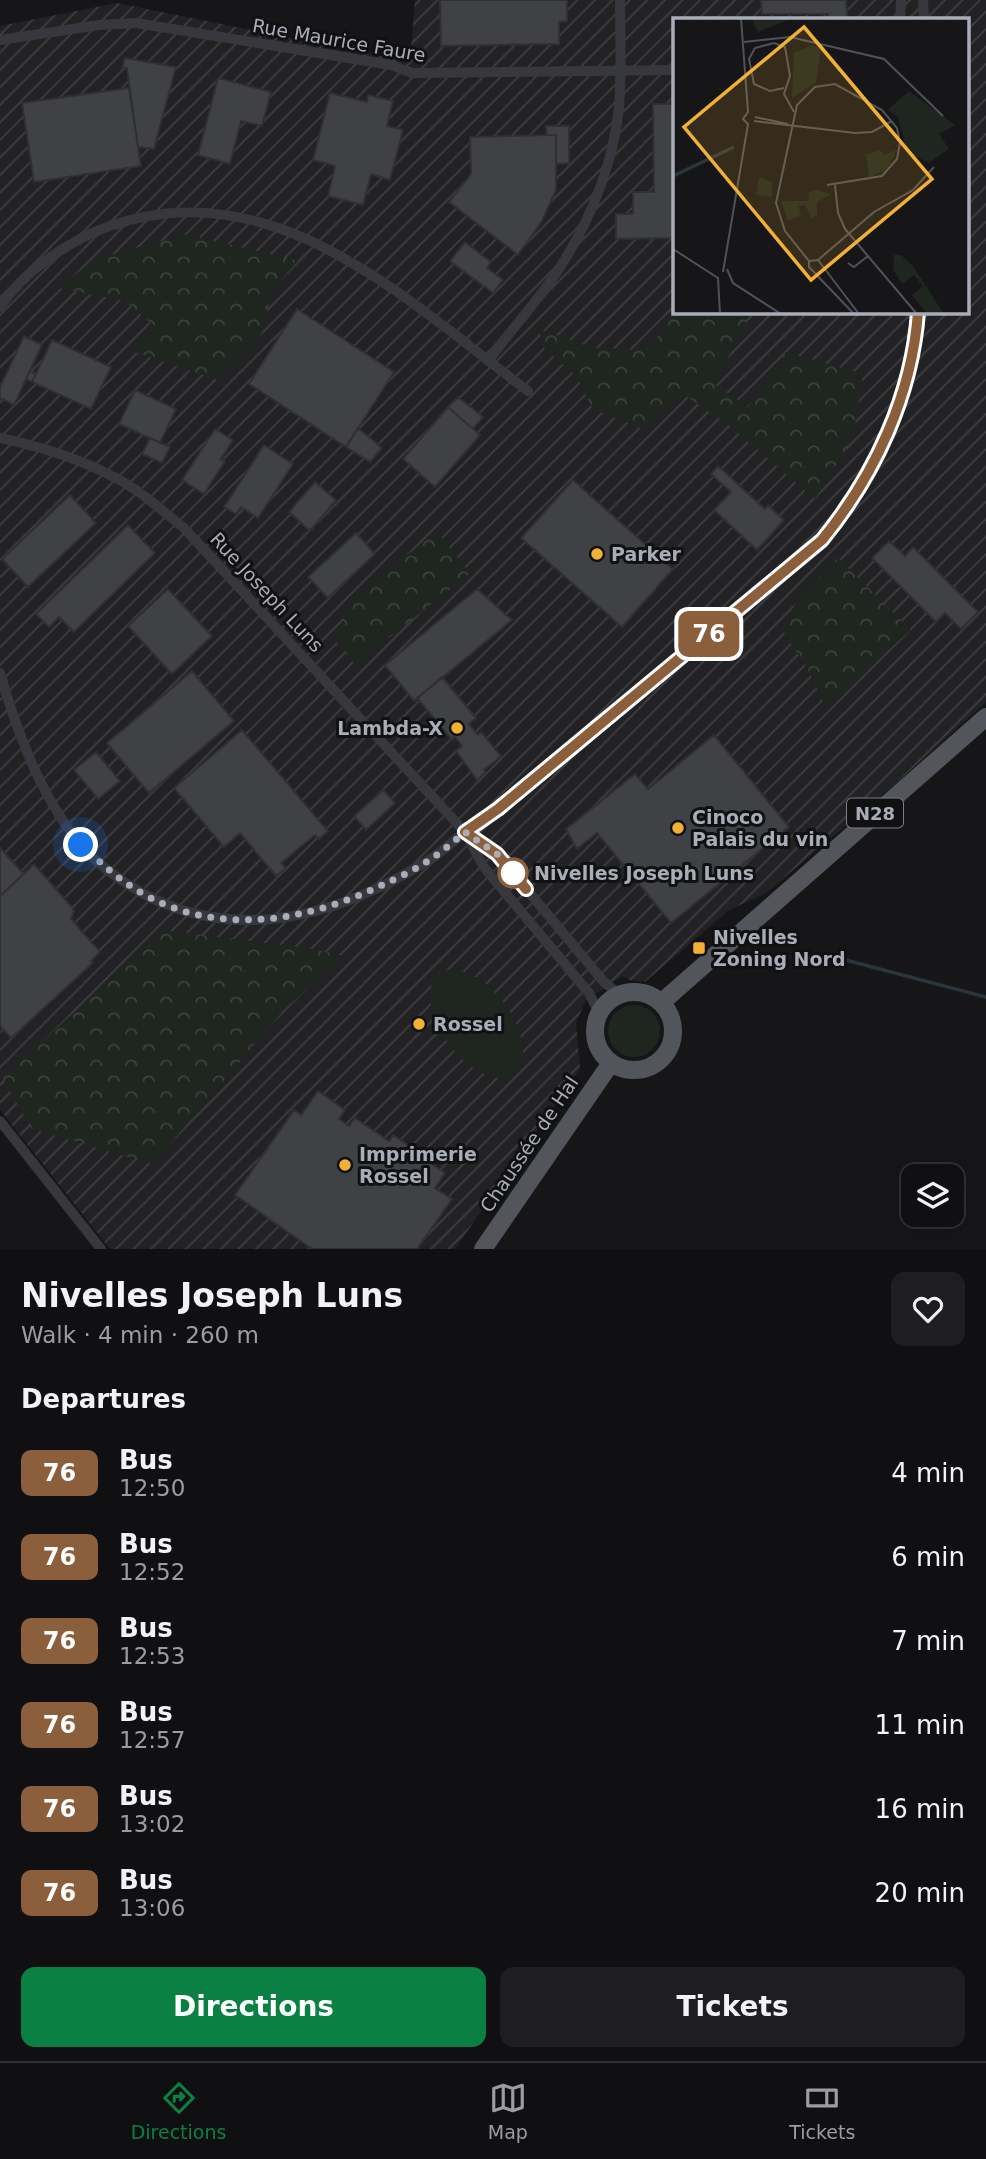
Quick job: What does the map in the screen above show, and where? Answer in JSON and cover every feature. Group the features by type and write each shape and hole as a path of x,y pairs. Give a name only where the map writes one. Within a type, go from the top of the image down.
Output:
{"main road":[{"name":"N28","path":"662,1002 986,717"},
{"path":"639,992 662,1002 672,1018 674,1031 667,1053 648,1068 635,1071 611,1063 598,1048 594,1029 599,1013 610,999 619,994 639,992"},
{"name":"Chaussée de Hal","path":"482,1249 611,1063"}],"street":[{"path":"488,361 556,272 590,215 614,135 620,71 620,0"},
{"path":"900,18 901,0"},
{"path":"923,0 924,18"},
{"name":"Rue Maurice Faure","path":"0,40 99,24 136,23 391,65 412,73 673,70"},
{"path":"0,307 50,257 86,235 134,218 167,213 190,211 228,215 314,241 398,292 528,391"},
{"path":"0,673 22,739 43,784 81,845 127,885 190,913 241,920 269,920 304,915 348,901 433,858 498,809 822,540 845,511 870,471 898,406 915,343 918,313"},
{"name":"Rue Joseph Luns","path":"0,438 39,446 94,467 136,490 183,527 465,832 497,854 604,982 619,994"},
{"name":"Rue Joseph Luns","path":"465,832 483,866 589,993 599,1013"},
{"path":"0,1121 101,1249"}],"shaded area":[{"path":"415,0 986,0 986,702 895,784 766,893 729,910 645,982 629,980 623,976 586,1000 576,1023 580,1069 455,1249 110,1249 0,1110 0,26 117,3 410,62"}],"green space":[{"path":"187,234 298,261 273,289 259,342 218,380 134,352 153,325 125,301 57,288 95,259"},
{"path":"675,313 743,313 747,325 713,383 748,407 786,352 863,374 853,438 815,499 730,426 684,395 643,429 593,409 576,376 543,347 539,329 593,348 647,350"},
{"path":"437,532 470,573 355,665 335,640 348,605 391,567"},
{"path":"838,558 911,630 825,706 808,670 783,631 797,599"},
{"path":"164,930 313,949 344,956 284,1010 153,1164 32,1129 2,1078"},
{"path":"453,969 479,979 508,1009 516,1023 523,1050 521,1063 514,1075 497,1078 480,1072 463,1060 438,1025 431,1005 431,987 439,972"},
{"path":"634,1005 653,1012 660,1031 653,1050 634,1057 615,1050 608,1031 615,1012"}],"building":[{"path":"440,0 567,0 567,21 559,22 559,44 441,46"},
{"path":"761,0 846,0 847,18 828,18 828,14 762,14"},
{"path":"125,58 176,67 154,149 138,147 127,68 122,68"},
{"path":"218,78 271,92 262,126 241,121 230,164 198,155"},
{"path":"129,88 141,166 34,182 22,103"},
{"path":"330,93 367,102 368,95 393,101 387,126 403,130 390,180 371,174 363,205 328,196 335,166 313,160"},
{"path":"653,104 673,104 673,238 616,239 616,214 633,214 633,192 654,192"},
{"path":"546,126 569,126 569,163 556,164 556,135 547,135"},
{"path":"556,135 556,190 542,221 518,255 449,202 471,174 470,137"},
{"path":"465,242 491,262 487,268 503,280 493,293 450,261"},
{"path":"297,309 394,372 346,447 249,384"},
{"path":"24,336 42,345 14,405 0,398 0,387"},
{"path":"52,340 111,367 91,409 32,382"},
{"path":"30,371 36,374 32,382 26,379"},
{"path":"135,390 176,409 160,443 119,424"},
{"path":"458,397 483,417 473,429 448,407"},
{"path":"448,407 480,435 435,487 403,459"},
{"path":"358,428 382,448 370,462 346,447"},
{"path":"215,429 233,440 221,459 225,461 204,494 182,480"},
{"path":"150,438 170,447 162,463 142,454"},
{"path":"264,445 293,464 258,518 241,507 236,514 224,507"},
{"path":"718,466 765,509 768,505 784,520 757,550 714,510 731,492 711,474"},
{"name":"Parker","path":"573,480 673,569 622,627 521,538"},
{"path":"315,482 336,500 310,531 289,512"},
{"path":"70,495 96,523 28,587 2,559"},
{"path":"128,525 155,553 74,632 59,617 49,627 36,614"},
{"path":"356,533 375,554 328,598 308,577"},
{"path":"889,541 905,556 913,547 978,612 961,629 945,613 936,622 872,558"},
{"path":"168,589 212,636 172,674 128,626"},
{"path":"477,589 512,620 414,701 385,665"},
{"path":"192,671 234,721 149,793 107,743"},
{"name":"Lambda-X","path":"442,677 476,718 469,724 478,735 481,732 501,756 484,770 486,772 477,780 456,751 462,746 455,737 452,740 417,698"},
{"path":"242,730 328,831 319,839 315,835 281,863 286,868 276,876 240,833 224,847 174,788"},
{"name":"Cinoco Palais du vin","path":"714,735 789,827 671,923 597,833 577,849 566,829 635,774 648,789"},
{"path":"96,752 120,781 98,799 74,770"},
{"path":"383,790 395,803 366,830 354,816"},
{"path":"0,848 24,874 0,896"},
{"path":"34,864 71,906 74,911 71,919 100,952 91,961 93,963 11,1038 0,1026 0,896"},
{"name":"Imprimerie Rossel","path":"318,1091 345,1110 339,1119 349,1126 355,1118 389,1141 393,1135 408,1145 404,1151 413,1157 416,1153 445,1173 435,1188 452,1199 417,1249 312,1249 235,1195 294,1110 301,1115"}],"waterway":[{"path":"823,954 986,997"}],"bus line":[{"name":"76","path":"526,889 497,854 465,832 498,809 822,540 845,511 870,471 898,406 915,343 918,313"}],"place":[{"name":"Parker","path":"597,554"},
{"name":"Lambda-X","path":"457,728"},
{"name":"Cinoco Palais du vin","path":"678,828"},
{"name":"Nivelles Joseph Luns","path":"513,873"},
{"name":"Nivelles Zoning Nord","path":"699,948"},
{"name":"Rossel","path":"419,1024"},
{"name":"Imprimerie Rossel","path":"345,1165"}],"route":[{"path":"81,845 127,885 154,899 190,913 225,919 269,920 304,915 348,901 433,858 465,832 497,854 513,873"}]}
